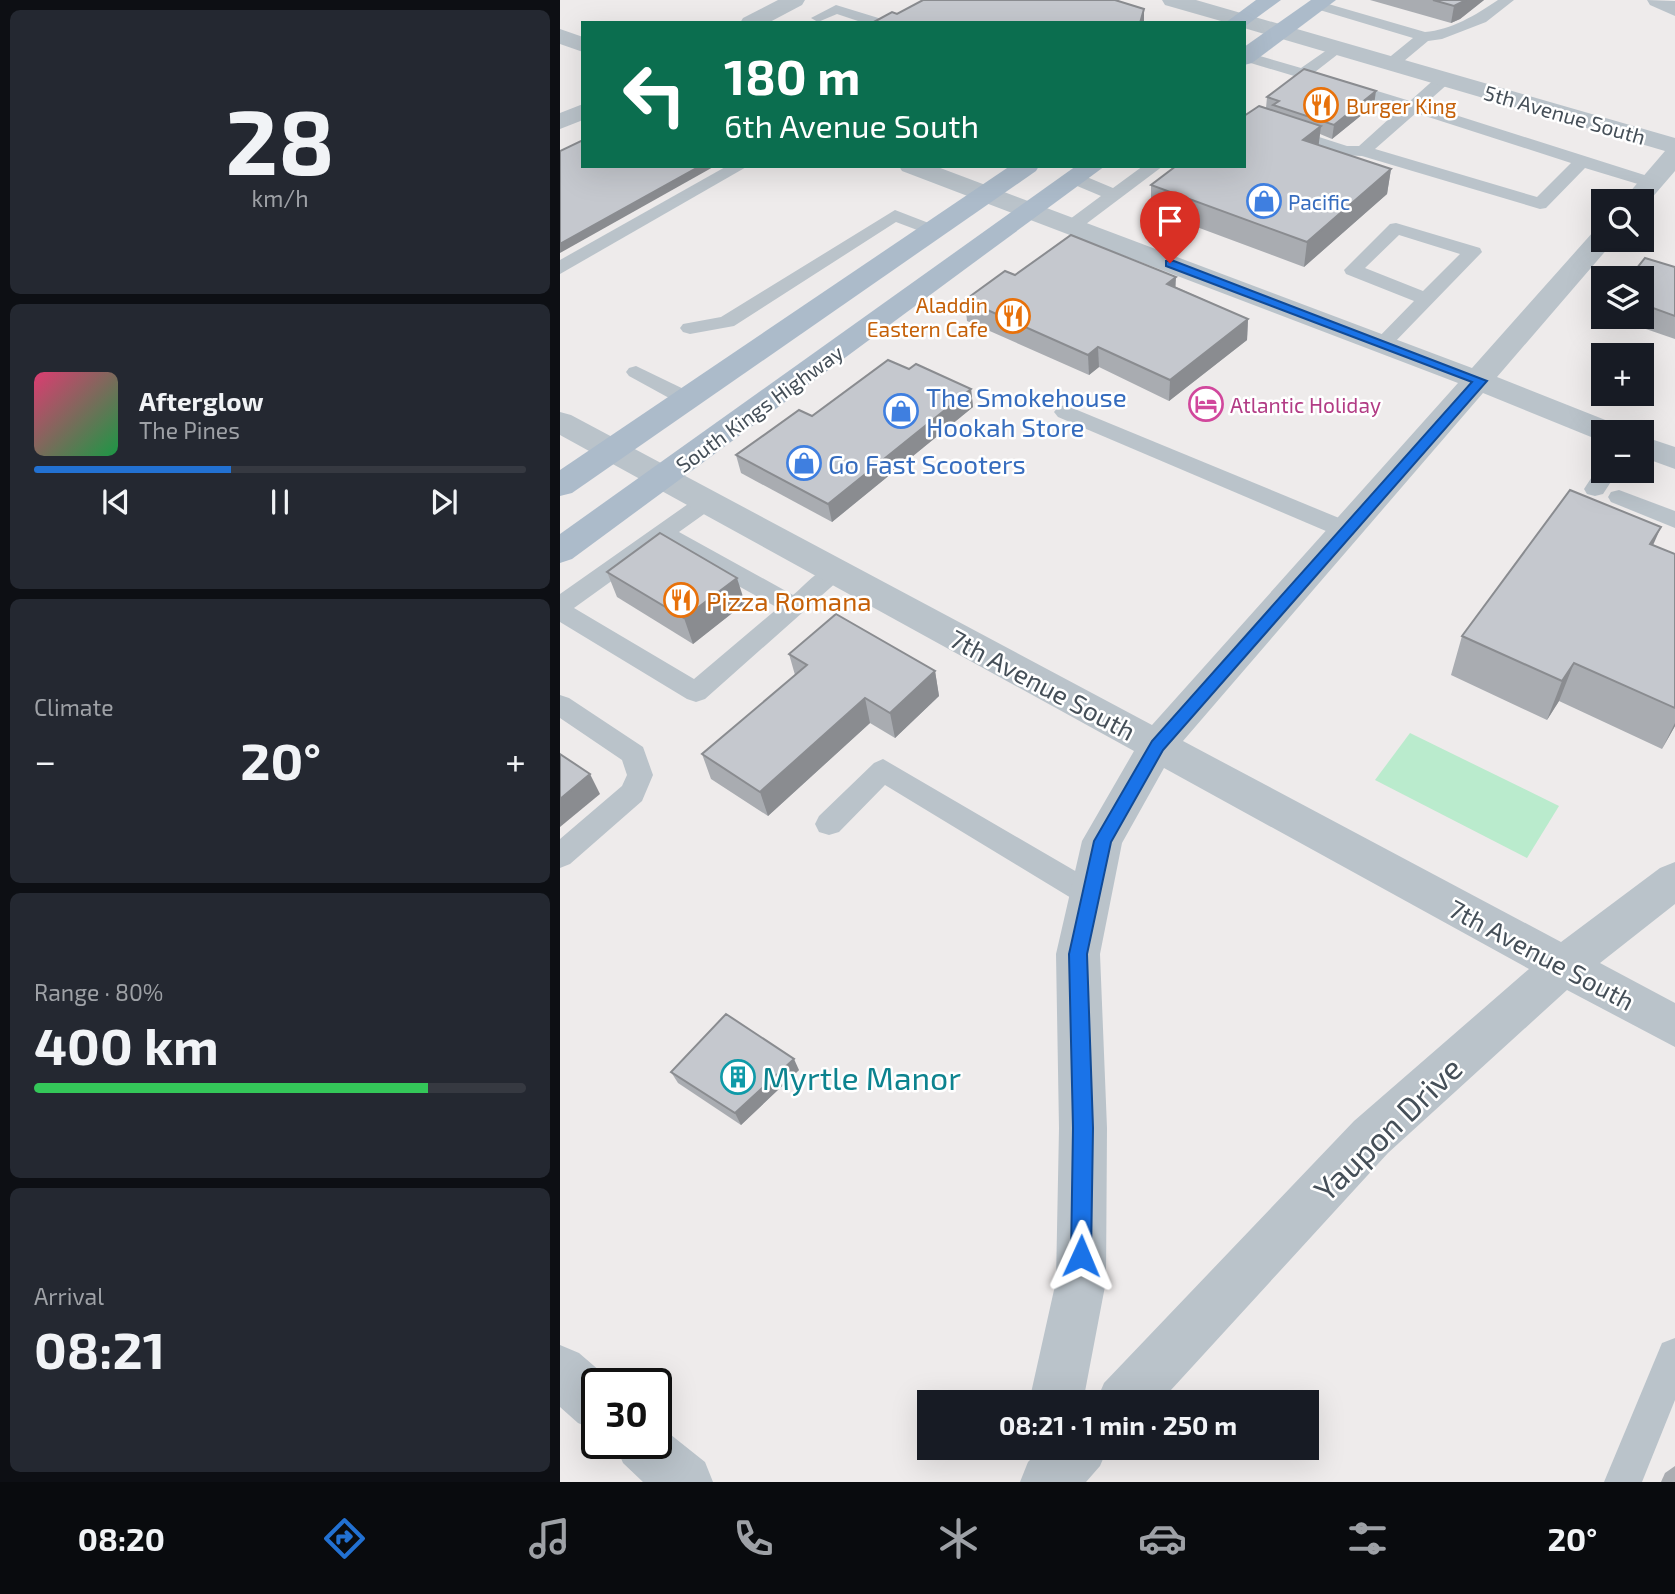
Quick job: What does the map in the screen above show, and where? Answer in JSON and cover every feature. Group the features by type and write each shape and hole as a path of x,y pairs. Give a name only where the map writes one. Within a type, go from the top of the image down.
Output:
{"main road":[{"path":"1239,21 1270,0"},
{"path":"1246,56 1322,3"},
{"name":"South Kings Highway","path":"560,485 1024,168"},
{"name":"South Kings Highway","path":"560,551 1084,173"}],"street":[{"name":"5th Avenue South","path":"1173,0 1239,21"},
{"path":"1658,0 1675,10"},
{"path":"755,21 789,3"},
{"name":"5th Avenue South","path":"1246,23 1675,146"},
{"path":"560,36 581,44"},
{"path":"560,122 581,112"},
{"path":"1646,189 1675,155"},
{"path":"916,168 1591,426"},
{"path":"1058,1390 1081,1281 1083,1128 1078,954 1102,841 1157,745 1592,252"},
{"name":"7th Avenue South","path":"560,422 1675,1026"},
{"path":"1654,451 1675,459"},
{"name":"Yaupon Drive","path":"1134,1390 1371,1137 1563,966 1675,880"},
{"path":"560,1372 581,1390"},
{"path":"659,1459 685,1482"},
{"path":"1039,1482 1043,1460"},
{"path":"1048,1482 1069,1460"}],"lane":[{"path":"1322,3 1424,37 1437,36 1481,19 1507,0"},
{"path":"789,3 813,20 836,9 874,21"},
{"path":"1392,64 1424,37"},
{"path":"1303,74 1337,48"},
{"path":"1246,57 1582,161 1637,189"},
{"path":"1363,151 1444,79"},
{"path":"1246,119 1346,151 1363,151 1540,204 1582,161"},
{"path":"560,268 736,168"},
{"path":"1073,226 1152,168"},
{"path":"1084,173 1115,196"},
{"path":"690,328 727,322 895,215 933,231"},
{"path":"1382,344 1473,252 1396,228 1353,270 1426,299"},
{"path":"636,372 687,399"},
{"path":"1065,412 1348,531"},
{"path":"1619,497 1675,520"},
{"path":"706,502 560,608 695,692 836,572"},
{"path":"662,533 795,607"},
{"path":"560,705 634,754 640,775 632,793 560,856"},
{"path":"828,824 883,771 1091,895"},
{"path":"1623,1482 1671,1366"}],"green space":[{"path":"1410,733 1559,806 1527,858 1375,780"}],"building":[{"path":"923,0 1115,0 1144,9 1141,21 876,21 892,12 897,14"},
{"path":"1433,0 1466,0 1454,6"},
{"path":"1304,69 1376,91 1334,125 1273,105 1279,101 1267,97"},
{"path":"1259,106 1321,126 1303,140 1391,169 1307,242 1151,185 1173,168 1246,168 1246,115"},
{"path":"581,141 581,168 696,168 560,244 560,151"},
{"path":"1071,235 1176,277 1167,284 1248,319 1170,380 1098,347 1088,355 965,300 1005,271 1015,275"},
{"path":"1645,258 1675,267 1675,316 1654,308 1654,266 1639,266"},
{"path":"888,360 909,369 916,364 971,389 828,504 736,455 799,410 812,416"},
{"path":"1570,490 1661,527 1650,544 1675,554 1675,708 1574,663 1562,681 1462,636"},
{"path":"660,533 737,578 684,618 607,572"},
{"path":"836,614 935,671 890,713 865,698 760,792 702,754 807,665 789,654"},
{"path":"560,754 590,774 560,799"},
{"name":"Myrtle Manor","path":"726,1014 794,1059 735,1113 671,1072"}],"place":[{"name":"Burger King","path":"1321,105"},
{"name":"Pacific","path":"1264,201"},
{"name":"Aladdin Eastern Cafe","path":"1013,316"},
{"name":"Atlantic Holiday","path":"1206,404"},
{"name":"The Smokehouse Hookah Store","path":"901,411"},
{"name":"Go Fast Scooters","path":"804,463"},
{"name":"Pizza Romana","path":"681,600"},
{"name":"Myrtle Manor","path":"738,1077"}],"route":[{"path":"1081,1256 1083,1128 1078,954 1102,841 1157,745 1480,381 1170,263"}]}
